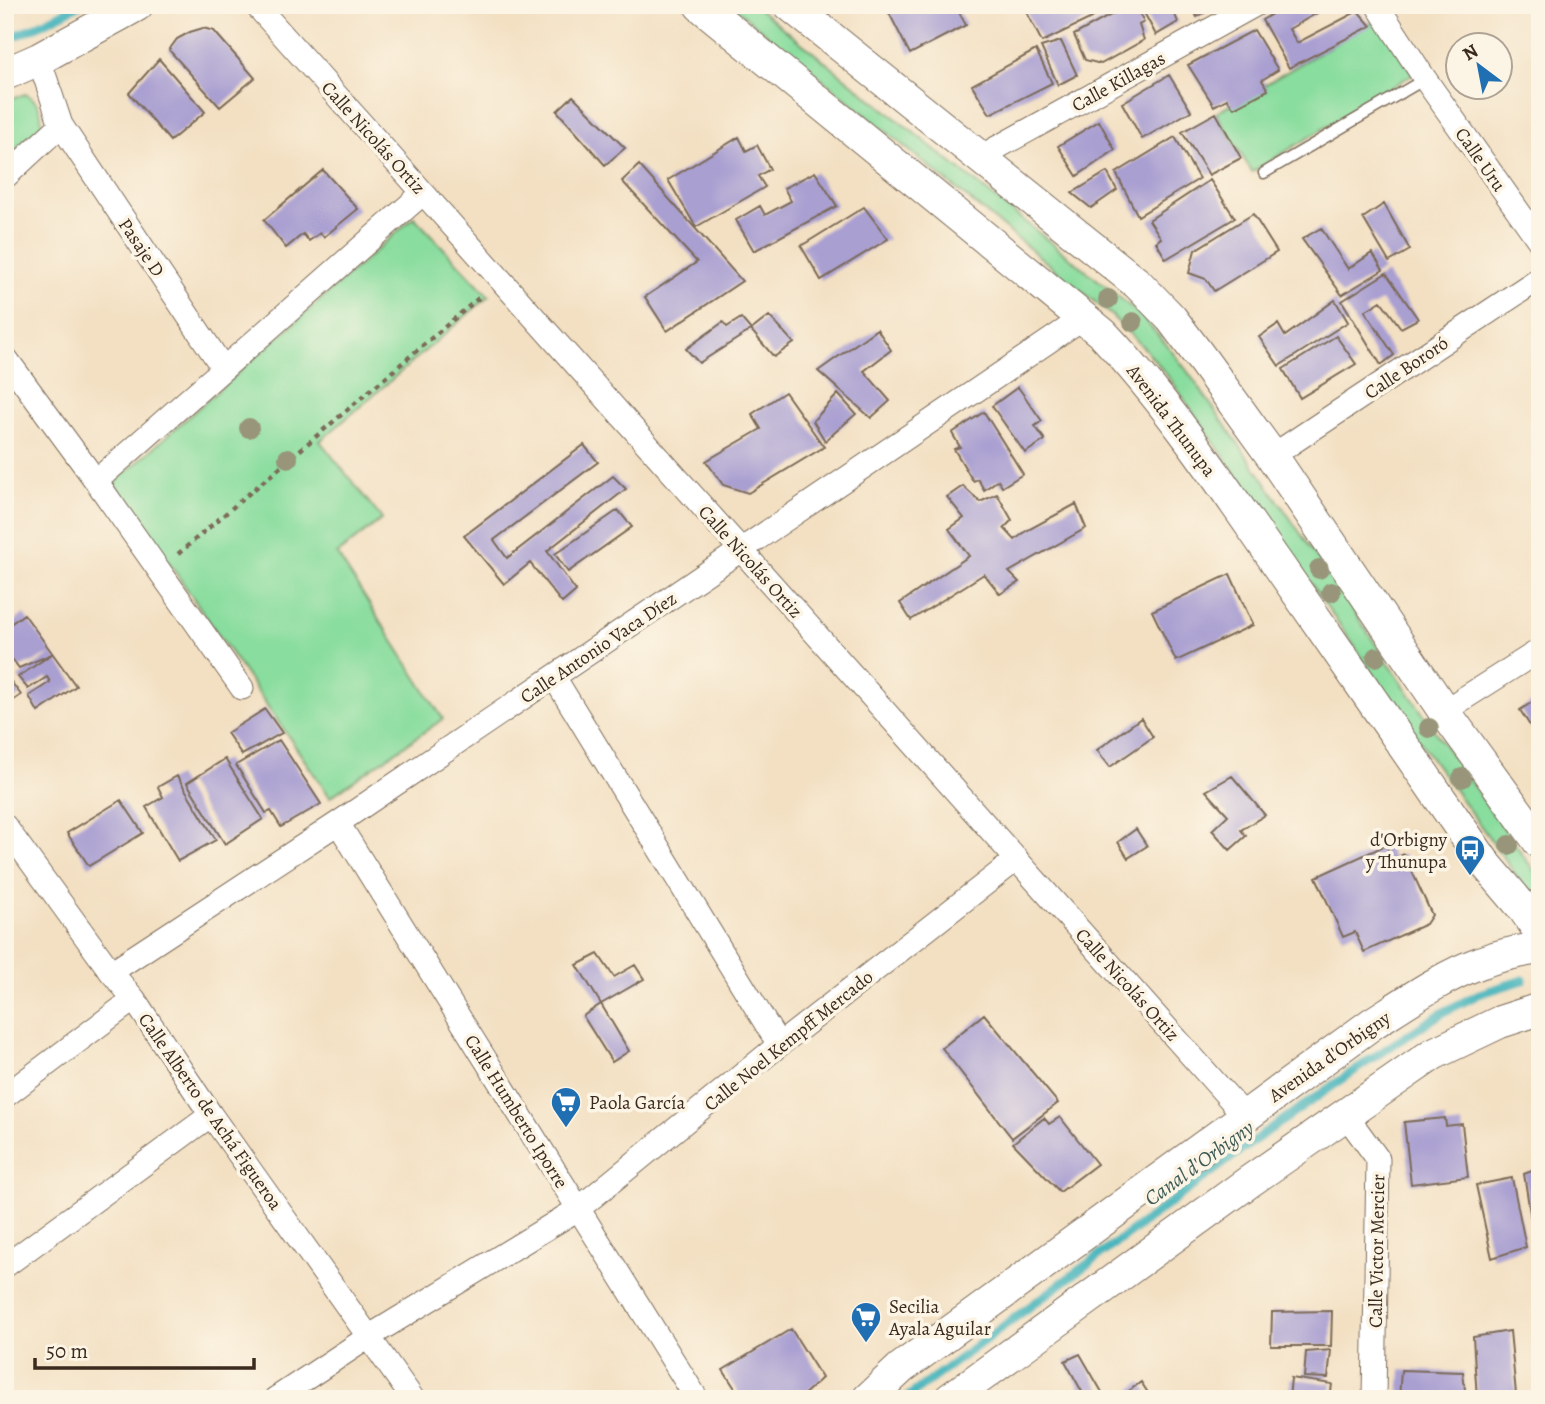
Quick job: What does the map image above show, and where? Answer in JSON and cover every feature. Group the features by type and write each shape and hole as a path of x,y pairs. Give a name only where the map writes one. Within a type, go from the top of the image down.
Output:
{"street":[{"path":"5,74 39,59 137,5"},
{"name":"Calle Nicolás Ortiz","path":"256,5 1245,1116"},
{"name":"Avenida Thunupa","path":"699,5 1103,334 1130,363 1162,401 1246,519 1484,862 1540,932"},
{"path":"790,5 1138,284 1171,318 1272,456 1444,711 1540,843"},
{"name":"Calle Killagas","path":"980,157 1255,5"},
{"name":"Calle Uru","path":"1377,5 1425,79 1540,242"},
{"name":"Pasaje D","path":"39,59 61,125 223,368"},
{"path":"5,177 61,125"},
{"path":"96,481 423,193"},
{"name":"Calle Bororó","path":"1272,456 1540,278"},
{"name":"Calle Antonio Vaca Díez","path":"111,972 338,823 1083,318"},
{"path":"5,357 242,688"},
{"path":"1444,711 1540,650"},
{"path":"554,677 779,1045"},
{"name":"Calle Humberto Iporre","path":"338,823 696,1399"},
{"name":"Calle Alberto de Achá Figueroa","path":"5,826 111,972 134,999 211,1115 413,1399"},
{"name":"Calle Noel Kempff Mercado","path":"275,1399 370,1336 578,1209 779,1045 1017,859"},
{"name":"Avenida d'Orbigny","path":"868,1399 901,1368 1373,1023 1436,985 1481,962 1540,948"},
{"path":"5,1096 134,999"},
{"path":"950,1399 1232,1194 1433,1054 1500,1022 1540,1009"},
{"name":"Calle Victor Mercier","path":"1345,1114 1378,1159 1374,1399"},
{"path":"5,1266 211,1115"}],"lane":[{"path":"1264,173 1425,79"}],"path":[{"path":"159,570 500,279"}],"green space":[{"path":"731,5 754,5 1140,315 1188,372 1449,752 1540,879 1540,899 1530,894 1432,759 1171,380 1147,351 1111,315"},
{"path":"1376,20 1413,74 1252,172 1216,113"},
{"path":"25,94 39,107 41,126 5,158 5,101"},
{"path":"414,217 489,296 320,441 382,519 337,554 443,719 330,797 114,483"}],"building":[{"path":"894,5 955,5 966,25 910,54 887,9"},
{"path":"1023,5 1099,5 1102,13 1042,42"},
{"path":"1129,5 1135,5 1144,22 1139,25 1144,40 1101,64 1085,60 1074,35"},
{"path":"1140,5 1171,5 1178,22 1156,35"},
{"path":"1191,5 1217,5 1197,17"},
{"path":"1287,5 1313,5 1317,13 1289,29 1297,43 1358,11 1371,26 1289,68 1262,20"},
{"path":"203,28 214,31 255,78 220,107 169,50 177,39"},
{"path":"1254,30 1278,70 1262,80 1268,90 1234,108 1227,99 1214,106 1188,65"},
{"path":"1061,41 1077,75 1058,85 1041,47"},
{"path":"1036,50 1052,83 990,114 972,85"},
{"path":"159,59 205,112 170,141 129,93"},
{"path":"1169,75 1191,111 1142,139 1122,103"},
{"path":"573,96 625,148 605,165 557,111"},
{"path":"1216,113 1241,158 1209,175 1182,132"},
{"path":"1099,121 1115,150 1077,176 1058,146"},
{"path":"739,137 746,151 757,145 770,169 758,176 765,187 696,227 668,180"},
{"path":"1175,137 1199,179 1138,216 1116,173"},
{"path":"639,165 742,281 667,331 645,297 697,262 622,181"},
{"path":"323,170 358,209 324,237 320,233 309,241 303,234 286,248 264,220"},
{"path":"815,172 837,206 754,251 736,220 760,206 765,215 791,201 784,188"},
{"path":"1107,172 1117,190 1091,208 1072,193"},
{"path":"1210,180 1235,218 1166,259 1156,242 1161,238 1149,220"},
{"path":"1384,204 1410,250 1389,262 1363,218"},
{"path":"864,207 888,239 821,280 801,246"},
{"path":"1253,214 1277,252 1214,291 1206,279 1189,273 1195,250"},
{"path":"1321,228 1348,269 1372,253 1383,270 1342,295 1302,239"},
{"path":"1386,273 1418,319 1401,328 1381,301 1365,311 1394,355 1381,365 1342,301"},
{"path":"1335,300 1348,322 1279,366 1259,337 1278,324 1285,336"},
{"path":"769,316 794,343 774,357 751,330"},
{"path":"741,318 751,330 699,363 686,349 723,322 727,327"},
{"path":"877,329 891,350 864,371 890,401 871,418 818,371"},
{"path":"1336,336 1356,364 1300,398 1283,369"},
{"path":"1018,387 1042,421 1035,426 1045,440 1025,453 992,406"},
{"path":"785,392 824,447 748,493 723,485 706,461 761,429 752,414"},
{"path":"838,394 856,414 825,441 813,421"},
{"path":"984,412 1023,474 1002,487 998,480 984,490 978,479 973,481 954,449 960,447 952,433"},
{"path":"584,445 598,462 494,540 507,558 613,476 626,489 547,551 576,591 562,603 530,563 504,584 464,536"},
{"path":"963,486 980,502 997,494 1012,520 1004,528 1015,540 1026,531 1076,504 1086,528 1009,572 1019,582 1000,594 984,574 911,620 900,603 969,556 949,529 964,518 947,497"},
{"path":"618,510 632,527 568,572 555,554"},
{"path":"1230,574 1253,625 1176,661 1152,611"},
{"path":"24,614 76,686 38,712 29,696 50,682 47,677 28,689 18,677 52,654 19,668 9,655 5,658 5,628"},
{"path":"9,679 21,695 5,706 5,682"},
{"path":"1540,697 1540,741 1520,710"},
{"path":"265,709 282,733 242,755 227,733"},
{"path":"1141,718 1153,737 1110,767 1097,750"},
{"path":"279,740 321,804 281,827 271,811 266,813 236,765"},
{"path":"225,759 263,819 225,844 187,783"},
{"path":"177,776 216,840 178,861 146,807 163,797 158,787"},
{"path":"1232,776 1265,815 1241,830 1246,836 1230,850 1212,830 1228,815 1206,791"},
{"path":"121,800 143,833 89,866 67,833"},
{"path":"1136,829 1147,846 1128,858 1118,842"},
{"path":"1386,845 1393,859 1404,854 1432,915 1426,924 1364,952 1355,932 1343,937 1316,877"},
{"path":"598,954 614,977 635,965 644,979 601,1004 577,965"},
{"path":"601,1004 629,1051 612,1062 583,1016"},
{"path":"984,1014 1058,1103 1012,1138 942,1048"},
{"path":"1060,1117 1097,1164 1060,1192 1013,1143 1044,1118 1049,1124"},
{"path":"1445,1118 1446,1126 1462,1124 1468,1177 1411,1184 1404,1122"},
{"path":"1540,1168 1540,1232 1533,1231 1524,1174"},
{"path":"1512,1178 1526,1247 1492,1258 1476,1185"},
{"path":"1332,1311 1331,1346 1271,1346 1272,1312"},
{"path":"791,1329 822,1378 799,1399 742,1399 723,1370"},
{"path":"1510,1331 1516,1394 1477,1399 1473,1337"},
{"path":"1331,1350 1328,1378 1304,1377 1306,1352"},
{"path":"1080,1354 1106,1399 1086,1399 1065,1361"},
{"path":"1401,1370 1463,1372 1466,1399 1399,1399"},
{"path":"1291,1378 1332,1384 1330,1399 1289,1399"},
{"path":"1141,1382 1152,1399 1118,1399"}],"waterway":[{"path":"5,40 79,5"},
{"name":"Canal d'Orbigny","path":"909,1396 1262,1135 1374,1057 1442,1013 1479,994 1523,980"}],"place":[{"name":"d'Orbigny y Thunupa","path":"1470,877"},
{"name":"Paola García","path":"566,1129"},
{"name":"Secilia Ayala Aguilar","path":"866,1344"}]}
